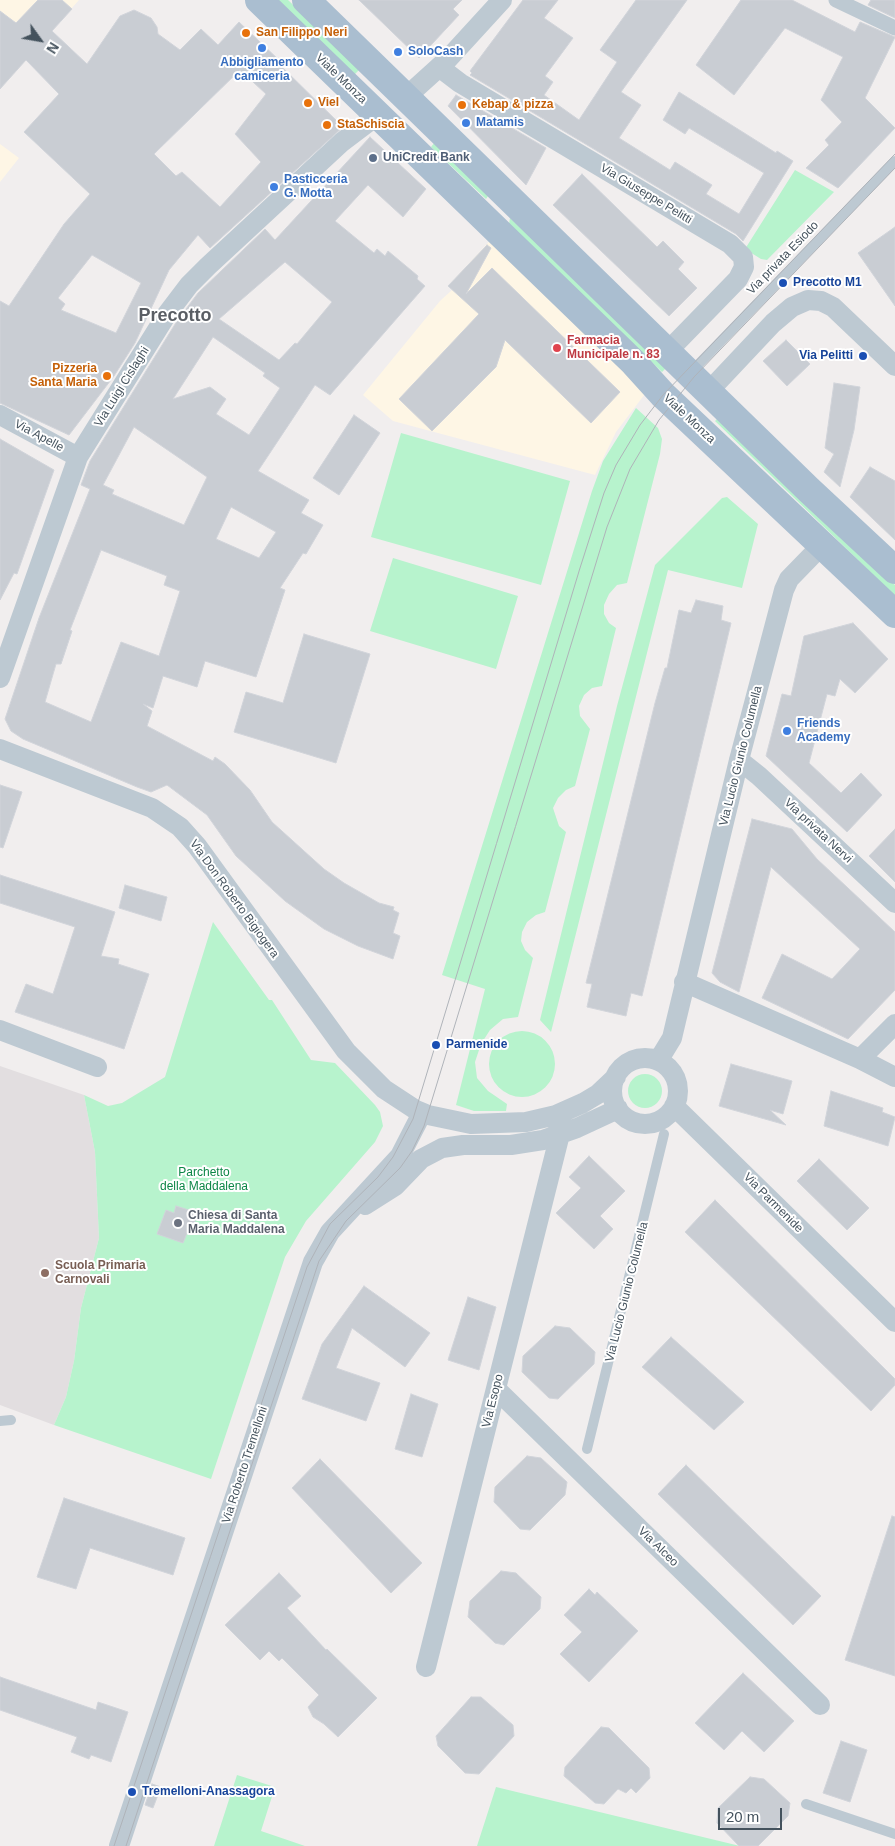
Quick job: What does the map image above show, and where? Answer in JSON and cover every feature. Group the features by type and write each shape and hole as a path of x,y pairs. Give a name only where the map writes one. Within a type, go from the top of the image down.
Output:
{"main road":[{"name":"Viale Monza","path":"259,0 378,114 498,210 666,352 895,570"},
{"name":"Viale Monza","path":"306,0 406,97 498,210 686,416 895,614"},
{"path":"378,114 406,97"},
{"path":"686,416 699,382"}],"street":[{"path":"406,97 440,67 502,0"},
{"path":"836,0 895,28"},
{"name":"Via Giuseppe Pelitti","path":"440,67 457,81 737,250 744,262 741,275 666,352"},
{"name":"Via Luigi Cislaghi","path":"0,678 78,457 168,314 189,285 342,142 378,114"},
{"path":"699,382 792,307 808,300 821,301 833,307 895,366"},
{"name":"Via Apelle","path":"0,415 78,457"},
{"name":"Via Lucio Giunio Columella","path":"658,1061 672,1038 739,760 784,590 789,579 823,544"},
{"name":"Via Don Roberto Bigiogera","path":"0,749 147,806 180,827 197,846 346,1051 384,1089 422,1112"},
{"name":"Via privata Nervi","path":"739,760 759,776 895,903"},
{"path":"684,982 860,1059 895,1077"},
{"path":"860,1059 895,1024"},
{"path":"0,1030 97,1067"},
{"path":"330,1232 350,1215 390,1190 421,1159 442,1148 458,1145 526,1143 558,1125 593,1098 616,1076 622,1067 632,1060 644,1058 658,1061 670,1069 677,1083 677,1095 674,1106 666,1116 647,1123 631,1120 618,1110 613,1093 616,1076"},
{"name":"Via Parmenide","path":"674,1106 895,1322"},
{"path":"422,1112 451,1121 488,1125 526,1122 558,1125 618,1110"},
{"name":"Via Roberto Tremelloni","path":"119,1846 316,1256 330,1232 396,1162 422,1112"},
{"name":"Via Esopo","path":"426,1667 496,1389 558,1125"},
{"path":"872,1300 887,1302 895,1300"},
{"name":"Via Alceo","path":"496,1389 820,1706"}],"lane":[{"name":"Via privata Esiodo","path":"699,382 895,161"},
{"name":"Via Lucio Giunio Columella","path":"587,1449 664,1134"},
{"path":"0,1421 11,1420"},
{"path":"806,1804 895,1834"}],"shaded area":[{"path":"0,0 79,0 0,89"},
{"path":"0,144 19,158 0,182"},
{"path":"498,232 648,390 616,432 595,475 393,421 363,395 440,301 452,290 448,286"},
{"name":"Scuola Primaria Carnovali","path":"0,1066 84,1095 95,1152 99,1238 81,1308 74,1361 66,1397 54,1425 0,1405"}],"green space":[{"path":"276,0 288,0 360,69 354,75"},
{"path":"435,142 488,196 486,199 431,147"},
{"path":"795,170 834,192 767,260 761,259 745,249"},
{"path":"510,218 668,366 662,372 509,224"},
{"path":"636,408 658,428 662,439 660,454 627,583 617,585 609,594 604,605 604,614 609,623 616,628 602,686 592,688 584,695 579,706 580,716 590,729 575,786 566,790 558,798 553,808 559,826 566,832 545,912 536,915 527,922 522,932 521,941 525,950 533,958 518,1017 503,1019 490,1030 481,1044 475,1062 477,1078 488,1091 507,1104 506,1111 474,1111 456,1105 485,989 442,975 592,491 603,461"},
{"path":"720,416 895,585 895,596 715,421"},
{"path":"401,433 570,481 541,585 371,537"},
{"path":"727,497 758,524 742,588 668,570 551,1032 540,1020 617,706 655,565 722,498"},
{"path":"393,558 518,596 496,669 370,631"},
{"name":"Parchetto della Maddalena","path":"213,922 269,1000 272,1000 311,1060 335,1063 375,1105 380,1112 383,1126 375,1142 306,1221 285,1257 211,1479 54,1425 66,1397 74,1361 81,1308 99,1238 95,1152 84,1095 108,1106 122,1103 165,1077"},
{"path":"522,1031 535,1034 545,1041 552,1051 555,1064 552,1077 545,1087 535,1094 522,1097 509,1094 499,1087 492,1077 489,1064 492,1051 499,1041 509,1034"},
{"path":"645,1074 657,1079 662,1091 657,1103 645,1108 633,1103 628,1091 633,1079"},
{"path":"237,1775 275,1787 261,1831 305,1846 214,1846"},
{"path":"496,1787 740,1846 477,1846"}],"building":[{"path":"38,0 62,0 72,9 52,31 87,64 120,16 134,10 151,18 157,27 158,34 180,50 201,29 218,45 239,22 280,61 278,63 343,127 210,248 198,235 169,270 135,343 114,376 69,435 0,403 0,301 9,306 64,224 90,194 24,132 59,94 26,60 0,89 0,11 16,23","holes":["240,70 266,94 235,134 261,162 220,207 182,172 176,176 154,154","92,255 141,283 116,333 61,310 65,304 58,298"]},
{"path":"359,0 462,0 453,9 459,15 419,58"},
{"path":"523,0 558,0 544,18 573,38 545,76 553,82 544,95 579,120 617,62 600,50 636,0 687,0 621,92 641,105 619,138 670,170 675,162 712,185 706,194 739,214 764,173 689,128 685,134 663,120 679,92 776,153 777,151 793,161 743,241 736,234 470,75 472,73 470,71"},
{"path":"741,0 792,0 855,32 860,22 895,37 865,98 895,128 838,188 806,168 829,145 825,140 842,122 821,100 843,57 785,28 734,95 696,65"},
{"path":"871,0 895,0 895,18 868,5"},
{"path":"456,95 546,148 526,185 448,106"},
{"path":"370,137 426,189 403,217 368,185 335,221 374,253 377,249 385,256 388,251 418,276 417,279 425,286 330,395 315,385 258,471 309,500 301,513 323,525 306,554 303,553 280,588 285,590 256,677 205,661 197,687 163,676 153,708 143,704 152,711 147,726 213,761 215,757 225,764 250,790 272,822 324,869 379,903 394,907 393,910 399,913 393,933 400,936 393,959 358,946 324,929 285,901 236,856 207,815 167,785 151,792 137,787 23,739 11,731 5,719 39,618 90,489 81,485 90,461 177,321 198,293 265,229 275,240","holes":["285,262 332,302 297,344 295,343 279,360 219,319","213,337 265,373 263,376 280,388 249,435 216,414 226,399 210,387 173,399","134,427 207,477 184,525 112,494 114,490 103,485","231,507 276,532 259,558 216,539","101,550 167,576 164,585 180,591 159,656 121,642 91,722 45,702 56,664 61,664 72,631 70,630"]},
{"path":"582,174 657,247 663,241 684,262 678,269 697,288 669,316 553,205"},
{"path":"895,227 895,306 858,253"},
{"path":"487,245 491,248 466,294 492,268 620,392 591,423 505,340 496,367 432,431 399,399 479,314 448,286"},
{"path":"786,340 810,364 787,386 763,361"},
{"path":"834,383 860,387 854,430 840,487 824,472 834,454 825,448"},
{"path":"354,415 380,433 339,495 313,478"},
{"path":"0,439 54,470 17,574 14,573 0,600"},
{"path":"870,467 895,481 895,540 850,497"},
{"path":"696,600 723,606 721,620 731,623 642,996 631,993 626,1016 587,1007 592,984 586,983 655,703 665,668 667,668 679,610 691,613"},
{"path":"853,623 888,659 855,693 840,679 835,696 827,694 809,763 841,793 861,773 882,795 847,832 766,756 782,694 791,696 804,636"},
{"path":"304,634 370,654 336,763 234,732 246,692 283,703"},
{"path":"0,785 22,792 3,848 0,847"},
{"path":"752,819 792,829 817,859 895,932 895,990 848,1039 762,998 782,954 832,979 860,949 771,867 739,992 720,982 712,973"},
{"path":"895,829 895,882 869,856"},
{"path":"0,875 115,912 101,956 119,959 118,964 149,974 124,1049 15,1012 26,984 53,994 75,927 0,903"},
{"path":"125,885 167,897 161,921 119,908"},
{"path":"731,1064 792,1081 783,1114 770,1110 786,1125 719,1106"},
{"path":"831,1091 883,1108 882,1112 895,1117 888,1146 824,1126"},
{"path":"589,1156 625,1191 600,1216 613,1229 594,1249 556,1213 581,1188 569,1177"},
{"path":"819,1159 869,1208 847,1230 797,1181"},
{"path":"715,1200 895,1379 895,1385 871,1411 685,1232"},
{"name":"Chiesa di Santa Maria Maddalena","path":"176,1206 198,1213 190,1234 187,1233 183,1243 157,1234 166,1210 174,1213"},
{"path":"364,1286 430,1333 405,1367 352,1328 336,1368 380,1383 366,1421 302,1399 322,1344"},
{"path":"468,1297 496,1307 479,1370 448,1360"},
{"path":"555,1326 570,1328 595,1352 594,1364 558,1399 549,1398 522,1372 523,1356"},
{"path":"671,1337 744,1402 714,1430 642,1367"},
{"path":"411,1394 438,1404 422,1457 395,1449"},
{"path":"527,1456 541,1458 567,1482 565,1495 530,1530 520,1529 494,1502 495,1487"},
{"path":"320,1459 422,1563 391,1593 292,1488"},
{"path":"686,1465 821,1596 793,1625 658,1494"},
{"path":"64,1498 185,1538 173,1575 90,1548 76,1589 37,1577"},
{"path":"892,1516 895,1517 895,1676 845,1660"},
{"path":"501,1571 516,1573 541,1597 540,1609 504,1645 495,1643 468,1617 470,1601"},
{"path":"279,1573 301,1596 287,1608 326,1650 377,1698 338,1737 313,1717 308,1707 319,1695 282,1658 279,1661 269,1651 260,1660 225,1625"},
{"path":"589,1589 595,1595 597,1592 638,1631 589,1682 560,1654 582,1632 564,1615"},
{"path":"743,1673 794,1721 764,1752 742,1731 724,1750 695,1723"},
{"path":"0,1677 96,1710 98,1702 128,1712 111,1762 91,1755 89,1759 71,1752 77,1737 0,1710"},
{"path":"471,1697 481,1697 513,1725 514,1736 479,1774 465,1773 438,1746 436,1736"},
{"path":"601,1727 609,1728 649,1768 650,1778 636,1793 631,1788 626,1793 618,1789 604,1804 595,1803 564,1776 565,1767"},
{"path":"841,1741 867,1750 850,1802 823,1793"},
{"path":"750,1777 764,1779 790,1803 788,1816 758,1846 739,1846 717,1823 718,1808"},
{"path":"152,1784 161,1787 153,1808 145,1805"}],"tram line":[{"path":"114,1846 307,1267 330,1224 378,1177 393,1157 413,1119 580,568 604,493 616,465 640,425 663,395 895,154"},
{"path":"126,1846 319,1261 346,1221 400,1168 412,1151 424,1126 607,527 630,469 659,420 694,377 895,168"}],"place":[{"name":"San Filippo Neri","path":"246,33"},
{"name":"Abbigliamento camiceria","path":"262,48"},
{"name":"SoloCash","path":"398,52"},
{"name":"Viel","path":"308,103"},
{"name":"Kebap & pizza","path":"462,105"},
{"name":"Matamis","path":"466,123"},
{"name":"StaSchiscia","path":"327,125"},
{"name":"UniCredit Bank","path":"373,158"},
{"name":"Pasticceria G. Motta","path":"274,187"},
{"name":"Precotto M1","path":"783,283"},
{"name":"Farmacia Municipale n. 83","path":"557,348"},
{"name":"Via Pelitti","path":"863,356"},
{"name":"Pizzeria Santa Maria","path":"107,376"},
{"name":"Friends Academy","path":"787,731"},
{"name":"Parmenide","path":"436,1045"},
{"name":"Chiesa di Santa Maria Maddalena","path":"178,1223"},
{"name":"Scuola Primaria Carnovali","path":"45,1273"},
{"name":"Tremelloni-Anassagora","path":"132,1792"}],"district":[{"name":"Precotto","path":"175,316"}]}
